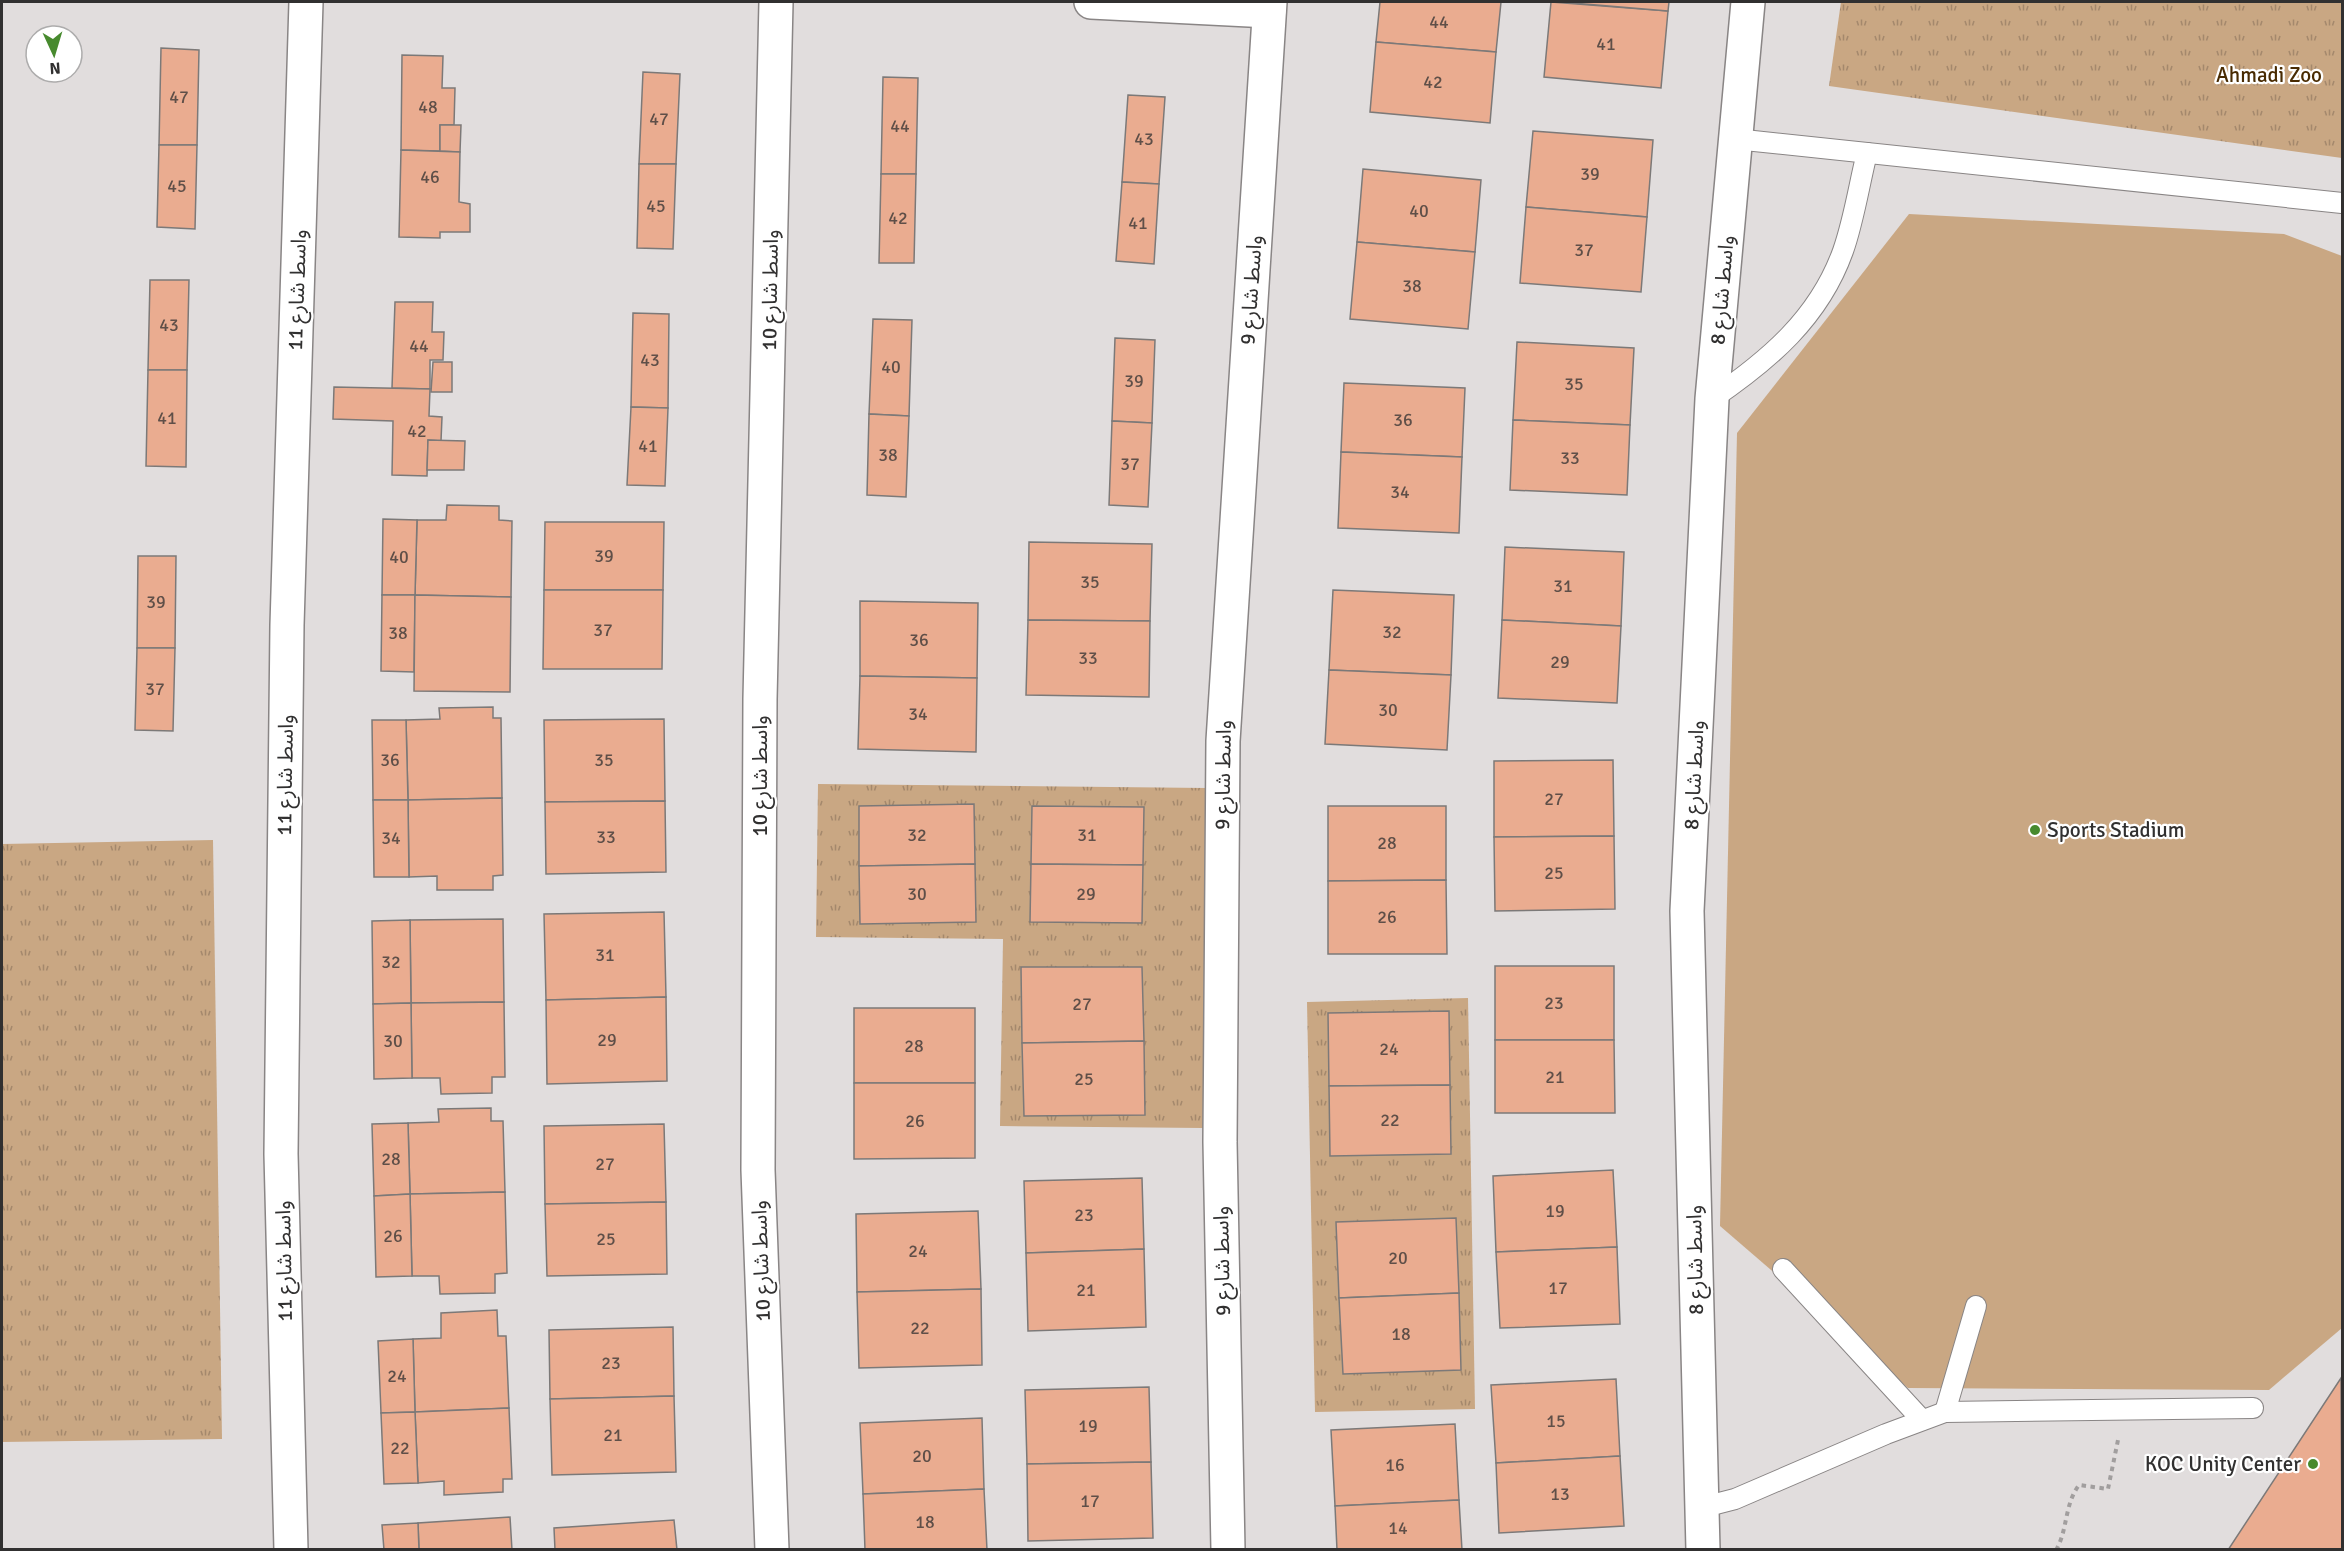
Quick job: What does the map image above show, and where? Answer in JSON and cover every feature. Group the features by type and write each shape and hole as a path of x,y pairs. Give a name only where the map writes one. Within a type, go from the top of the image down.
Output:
{"street":[{"name":"واسط شارع 11","path":"291,1550 281,1119 287,625 306,2"},
{"name":"واسط شارع 10","path":"772,1550 758,1170 761,687 776,2"},
{"path":"1090,2 1269,6"},
{"name":"واسط شارع 8","path":"1702,1550 1687,910 1712,399 1748,2"},
{"name":"واسط شارع 9","path":"1227,1550 1220,1142 1223,741 1269,6"}],"lane":[{"path":"1735,139 2343,203"},
{"path":"1712,399 1756,369 1815,309 1843,251 1867,153"},
{"path":"1783,1269 1922,1420"},
{"path":"1945,1412 1976,1306"},
{"path":"1700,1508 1735,1499 1945,1412 2253,1408"}],"path":[{"path":"2056,1550 2062,1540 2071,1496 2079,1485 2108,1489 2123,1410"}],"green space":[{"name":"Ahmadi Zoo","path":"1841,2 2342,2 2342,158 1829,86"},
{"name":"Sports Stadium","path":"1909,214 2284,234 2342,256 2342,1328 2269,1390 1908,1388 1720,1226 1737,433"},
{"path":"818,784 1207,788 1203,1128 1000,1126 1003,939 816,937"},
{"path":"213,840 222,1439 2,1442 2,844"},
{"path":"1468,998 1475,1409 1315,1412 1307,1002"}],"building":[{"path":"1380,2 1501,2 1496,52 1376,42"},
{"path":"1551,2 1668,11 1661,88 1544,77"},
{"path":"1561,2 1669,2 1668,11"},
{"path":"1376,42 1496,52 1490,123 1370,112"},
{"path":"161,48 199,50 197,145 159,145"},
{"path":"402,55 443,56 442,88 455,88 454,125 440,125 440,151 401,150"},
{"path":"643,72 680,74 676,164 639,164"},
{"path":"883,77 918,78 916,174 881,174"},
{"path":"1128,95 1165,97 1159,184 1122,182"},
{"path":"440,125 461,125 460,152 440,151"},
{"path":"1533,131 1653,140 1647,217 1526,207"},
{"path":"159,145 197,145 195,229 157,227"},
{"path":"401,150 460,152 459,202 470,204 470,232 440,232 440,238 399,237"},
{"path":"639,164 676,164 673,249 637,248"},
{"path":"1363,169 1481,180 1475,252 1357,242"},
{"path":"881,174 916,174 914,263 879,263"},
{"path":"1122,182 1159,184 1154,264 1116,261"},
{"path":"1526,207 1647,217 1641,292 1520,283"},
{"path":"1357,242 1475,252 1468,329 1350,319"},
{"path":"150,280 189,280 187,370 148,370"},
{"path":"395,302 433,302 432,332 444,332 443,360 430,360 430,389 392,388"},
{"path":"633,313 669,314 668,408 631,407"},
{"path":"873,319 912,320 909,416 869,414"},
{"path":"1115,338 1155,340 1152,423 1112,421"},
{"path":"1517,342 1634,348 1630,425 1513,420"},
{"path":"433,362 452,362 452,392 431,392"},
{"path":"148,370 187,370 186,467 146,466"},
{"path":"1344,383 1465,388 1462,457 1341,452"},
{"path":"334,387 430,389 429,416 442,417 441,441 428,440 427,476 392,475 393,421 333,419"},
{"path":"631,407 668,408 665,486 627,485"},
{"path":"869,414 909,416 906,497 867,495"},
{"path":"1513,420 1630,425 1627,495 1510,490"},
{"path":"1112,421 1152,423 1148,507 1109,505"},
{"path":"428,440 465,441 464,470 427,470"},
{"path":"1341,452 1462,457 1459,533 1338,528"},
{"path":"447,505 499,506 499,520 512,521 511,597 415,595 417,520 446,520"},
{"path":"383,519 417,520 415,595 382,595"},
{"path":"545,522 664,522 663,590 544,590"},
{"path":"1029,542 1152,544 1150,621 1028,620"},
{"path":"1505,547 1624,552 1621,626 1502,620"},
{"path":"138,556 176,556 175,648 137,648"},
{"path":"544,590 663,590 662,669 543,669"},
{"path":"1333,590 1454,595 1451,675 1329,670"},
{"path":"382,595 415,595 414,672 381,671"},
{"path":"415,595 511,597 510,692 414,691"},
{"path":"860,601 978,603 977,678 860,676"},
{"path":"1028,620 1150,621 1149,697 1026,695"},
{"path":"1502,620 1621,626 1617,703 1498,698"},
{"path":"137,648 175,648 173,731 135,730"},
{"path":"1329,670 1451,675 1447,750 1325,744"},
{"path":"860,676 977,678 976,752 858,749"},
{"path":"493,707 493,718 501,718 502,798 408,800 406,720 440,719 439,708"},
{"path":"664,719 665,801 545,802 544,720"},
{"path":"372,720 406,720 408,800 373,800"},
{"path":"1613,760 1614,836 1494,837 1494,761"},
{"path":"502,798 503,875 493,876 493,890 437,890 437,876 409,877 408,800"},
{"path":"373,800 408,800 409,877 374,877"},
{"path":"665,801 666,872 546,874 545,802"},
{"path":"974,804 975,864 859,866 859,806"},
{"path":"1032,806 1144,807 1143,865 1031,864"},
{"path":"1328,806 1446,806 1446,880 1328,881"},
{"path":"1614,836 1615,909 1495,911 1494,837"},
{"path":"975,864 976,922 860,924 859,866"},
{"path":"1031,864 1143,865 1142,923 1030,922"},
{"path":"1446,880 1447,954 1328,954 1328,881"},
{"path":"664,912 666,997 546,1000 544,914"},
{"path":"503,919 504,1002 411,1003 410,920"},
{"path":"410,920 411,1003 373,1004 372,921"},
{"path":"1495,966 1614,966 1614,1040 1495,1040"},
{"path":"1021,967 1142,967 1144,1041 1022,1043"},
{"path":"666,997 667,1081 547,1084 546,1000"},
{"path":"504,1002 505,1077 492,1077 492,1093 441,1094 440,1078 412,1078 411,1003"},
{"path":"411,1003 412,1078 374,1079 373,1004"},
{"path":"854,1008 975,1008 975,1083 854,1083"},
{"path":"1449,1011 1450,1085 1329,1086 1328,1013"},
{"path":"1495,1040 1614,1040 1615,1113 1495,1113"},
{"path":"1144,1041 1145,1115 1024,1116 1022,1043"},
{"path":"854,1083 975,1083 975,1158 854,1159"},
{"path":"1450,1085 1451,1154 1330,1156 1329,1086"},
{"path":"491,1108 491,1121 503,1121 505,1192 410,1194 408,1123 439,1122 438,1109"},
{"path":"408,1123 410,1194 374,1196 372,1124"},
{"path":"664,1124 666,1202 545,1204 544,1126"},
{"path":"1613,1170 1617,1247 1496,1252 1493,1176"},
{"path":"1142,1178 1144,1249 1026,1253 1024,1181"},
{"path":"505,1192 507,1273 495,1274 495,1293 440,1294 439,1276 412,1276 410,1194"},
{"path":"410,1194 412,1276 376,1277 374,1196"},
{"path":"666,1202 667,1274 547,1276 545,1204"},
{"path":"978,1211 981,1289 857,1292 856,1214"},
{"path":"1456,1218 1459,1293 1339,1298 1336,1222"},
{"path":"1617,1247 1620,1324 1500,1328 1496,1252"},
{"path":"1144,1249 1146,1327 1028,1331 1026,1253"},
{"path":"981,1289 982,1365 859,1368 857,1292"},
{"path":"1459,1293 1461,1370 1343,1374 1339,1298"},
{"path":"497,1310 498,1336 506,1336 509,1408 415,1412 413,1339 441,1338 441,1313"},
{"path":"673,1327 674,1396 550,1399 549,1330"},
{"path":"413,1339 415,1412 381,1413 378,1341"},
{"name":"KOC Unity Center","path":"2341,1378 2342,1550 2228,1550"},
{"path":"1616,1379 1620,1456 1496,1463 1491,1385"},
{"path":"1149,1387 1151,1462 1027,1464 1025,1390"},
{"path":"674,1396 676,1472 552,1475 550,1399"},
{"path":"509,1408 512,1479 503,1479 503,1492 444,1495 444,1481 418,1483 415,1412"},
{"path":"415,1412 418,1483 384,1484 381,1413"},
{"path":"982,1418 984,1489 863,1494 860,1423"},
{"path":"1455,1424 1459,1500 1335,1506 1331,1430"},
{"path":"1620,1456 1624,1526 1499,1533 1496,1463"},
{"path":"1151,1462 1153,1538 1028,1541 1027,1464"},
{"path":"984,1489 987,1550 865,1550 863,1494"},
{"path":"1459,1500 1462,1550 1337,1550 1335,1506"},
{"path":"510,1517 512,1550 419,1550 418,1523"},
{"path":"674,1520 677,1550 555,1550 554,1528"},
{"path":"418,1523 419,1550 384,1550 382,1525"}],"place":[{"name":"Sports Stadium","path":"2035,830"},
{"name":"KOC Unity Center","path":"2313,1464"}]}
